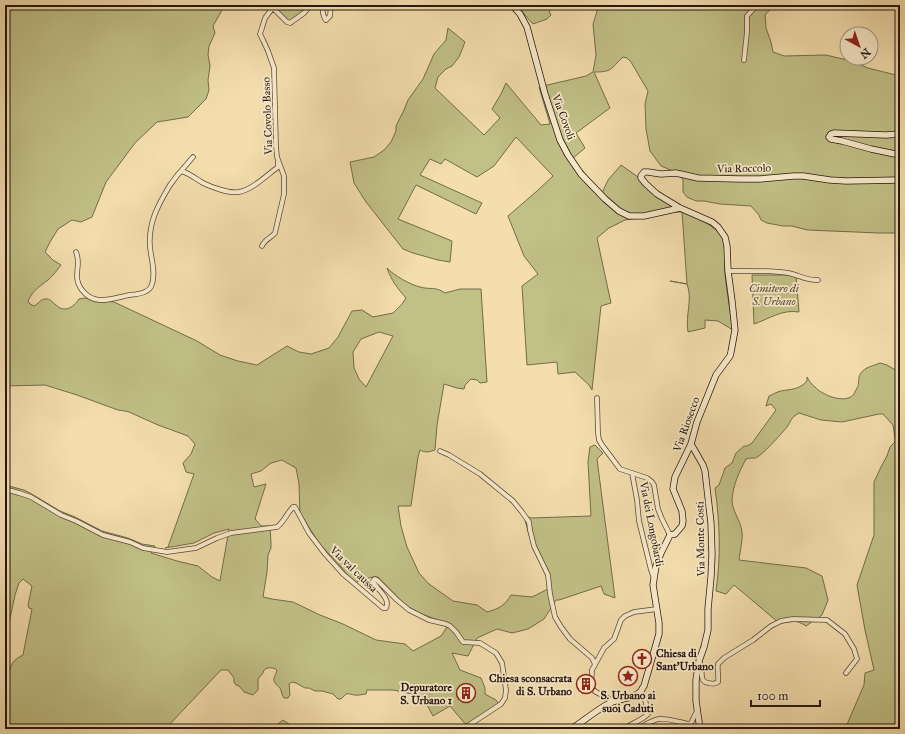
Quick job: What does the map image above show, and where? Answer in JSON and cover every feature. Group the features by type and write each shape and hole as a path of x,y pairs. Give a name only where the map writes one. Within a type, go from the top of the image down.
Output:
{"street":[{"path":"274,6 287,22 290,23 304,13 311,5"},
{"path":"322,5 326,20 330,16 331,5"},
{"name":"Via Covoli","path":"512,5 520,14 527,27 545,94 560,140 581,174 605,199 629,216 644,216 680,208"},
{"path":"744,60 747,16 757,5"},
{"name":"Via Covolo Basso","path":"182,171 207,185 236,192 247,189 278,168 275,134 274,68 260,34 265,18 274,6"},
{"path":"900,134 886,135 834,133 829,136 831,139 900,155"},
{"path":"76,252 79,262 77,276 78,282 80,288 86,295 96,300 104,300 139,294 148,290 153,279 149,242 150,228 154,216 162,196 193,157"},
{"name":"Via Covolo Basso","path":"262,246 264,241 275,233 284,194 284,176 278,161"},
{"name":"Via Roccolo","path":"680,208 657,194 646,184 641,178 644,172 676,174 698,178 760,179 803,176 838,181 900,180"},
{"name":"Via Riosecco","path":"641,691 644,686 659,634 659,623 653,585 656,566 661,552 670,535 675,534 683,523 682,511 673,488 675,477 691,444 697,422 716,375 730,356 734,330 725,237 712,222 680,208"},
{"path":"728,271 773,271 796,275 811,280 818,280"},
{"path":"597,398 599,440 619,468 623,471 647,478 653,483 660,513 670,535"},
{"name":"Via Monte Costi","path":"691,444 703,464 705,471 711,523 711,577 708,630 699,660 696,680 697,711 700,729"},
{"path":"440,451 480,474 513,501 522,512 529,522 534,546 548,575 555,617 570,639 590,657 595,664"},
{"name":"Via dei Longobardi","path":"632,473 639,521 654,578"},
{"name":"Via val caussa","path":"5,489 31,497 61,515 103,536 130,542 143,548 163,552 196,548 216,538 231,533 277,526 282,522 291,509 295,507 309,533 325,554 343,574 383,608 387,607 388,605 384,596 374,584 373,581 375,579 409,610 429,620 449,625 454,629 463,642 480,643 492,650 497,655 502,663 506,690 505,698 501,704 463,729"},
{"path":"613,702 591,688 592,670 604,648 614,639 624,616 634,612 657,609"},
{"name":"Via Monte Costi","path":"699,660 702,668 702,679 706,683 716,684 719,679 717,670 718,664 724,658 753,640 771,626 781,621 793,618 827,620 843,632 854,649 857,659 846,673"},
{"path":"571,729 613,702 631,697 641,691 645,699 648,714 638,722 624,729"},
{"path":"638,729 659,720 668,720 688,724 691,723 697,711"}],"green space":[{"path":"5,5 224,5 213,26 215,33 209,46 209,90 206,99 188,117 157,122 135,143 106,182 92,217 81,222 72,220 58,229 45,252 61,265 50,278 34,291 28,301 34,306 42,300 48,299 62,309 71,307 79,299 84,298 114,302 197,341 220,355 257,365 287,346 299,352 311,354 329,348 338,337 352,311 362,310 373,317 393,313 406,298 395,284 387,268 398,277 416,286 435,289 445,293 460,289 481,289 487,382 480,383 477,380 471,379 465,385 464,389 444,384 437,425 435,450 424,452 420,450 411,506 398,506 401,526 407,547 419,573 429,584 453,601 477,605 487,612 501,606 511,595 532,597 548,589 546,573 536,553 525,520 529,517 591,516 588,462 590,447 595,445 603,453 597,459 615,598 604,594 601,586 556,600 544,619 528,629 512,633 497,629 477,638 468,656 452,653 460,670 481,678 485,688 485,694 496,700 500,706 467,726 450,706 433,716 422,696 393,690 367,690 366,694 346,694 341,699 338,699 333,694 315,691 292,682 289,684 290,695 288,698 284,698 280,688 274,681 277,670 274,668 267,668 258,679 258,690 253,695 244,692 239,686 236,685 234,678 228,670 221,670 169,725 173,729 5,729 5,674 7,675 14,661 23,655 32,609 29,608 28,605 32,586 23,579 19,583 5,642 5,485 24,490 60,511 102,531 128,538 142,544 155,546 151,553 198,566 212,577 220,581 229,529 214,533 194,543 165,548 168,547 194,474 186,472 183,463 191,454 195,444 188,436 129,412 118,410 45,385 5,386","holes":["379,332 393,336 366,387 359,379 354,368 353,352 361,339","282,460 296,468 299,484 300,513 319,543 342,568 353,583 378,577 405,605 419,613 438,620 447,627 441,636 413,651 405,644 376,640 293,602 263,597 268,555 271,548 270,527 261,526 255,519 266,484 254,487 251,474 261,471 271,463"]},
{"path":"276,5 311,5 293,24 289,24 275,11 279,6"},
{"path":"517,5 553,5 553,7 549,11 551,15 547,19 533,24"},
{"path":"599,5 774,5 765,15 766,28 773,52 784,56 826,55 839,58 839,66 863,66 900,76 900,233 807,230 792,226 783,226 767,223 761,220 759,215 751,206 696,201 687,197 683,192 683,180 679,174 661,166 650,151 646,129 645,104 648,91 631,62 627,58 623,57 611,69 594,72 610,108 576,133 585,148 572,159 602,193 608,180 621,165 668,198 681,205 683,212 704,222 719,232 724,241 725,274 733,330 718,321 705,320 705,328 688,332 687,320 689,290 687,284 682,212 625,220 609,228 597,238 611,303 601,306 592,390 589,385 575,372 558,374 557,362 527,365 522,286 538,274 524,256 508,216 553,176 516,137 494,166 477,177 445,159 441,164 430,159 420,175 482,203 476,214 416,185 398,219 452,241 450,262 438,260 403,249 366,202 354,183 350,162 374,157 384,150 391,142 396,131 396,126 408,100 423,79 434,54 446,40 448,28 465,42 459,57 452,66 446,69 438,77 435,88 484,135 500,118 492,109 506,83 541,125 550,124 539,87 586,76 593,72 596,55 593,24"},
{"name":"Cimitero di S. Urbano","path":"752,275 796,275 799,312 793,311 781,313 754,324"},
{"path":"880,363 897,371 900,382 900,729 845,729 864,685 865,673 874,670 857,585 874,535 874,482 890,447 895,442 893,425 883,414 842,422 821,420 799,413 762,454 755,458 746,459 739,474 735,484 732,504 742,532 739,560 806,568 822,576 828,600 822,615 806,626 799,622 779,623 734,585 726,594 716,591 719,565 719,540 715,488 719,485 725,468 732,463 736,453 744,446 752,443 776,410 771,404 766,406 769,396 779,391 795,389 801,386 807,381 807,377 818,390 828,396 846,399 854,394 858,386 859,376 861,373 867,368"},
{"path":"283,720 295,728 296,729 272,729"}],"place":[{"name":"Chiesa di Sant'Urbano","path":"642,659"},
{"name":"S. Urbano ai suoi Caduti","path":"628,676"},
{"name":"Chiesa sconsacrata di S. Urbano","path":"586,684"},
{"name":"Depuratore S. Urbano 1","path":"466,693"}]}
